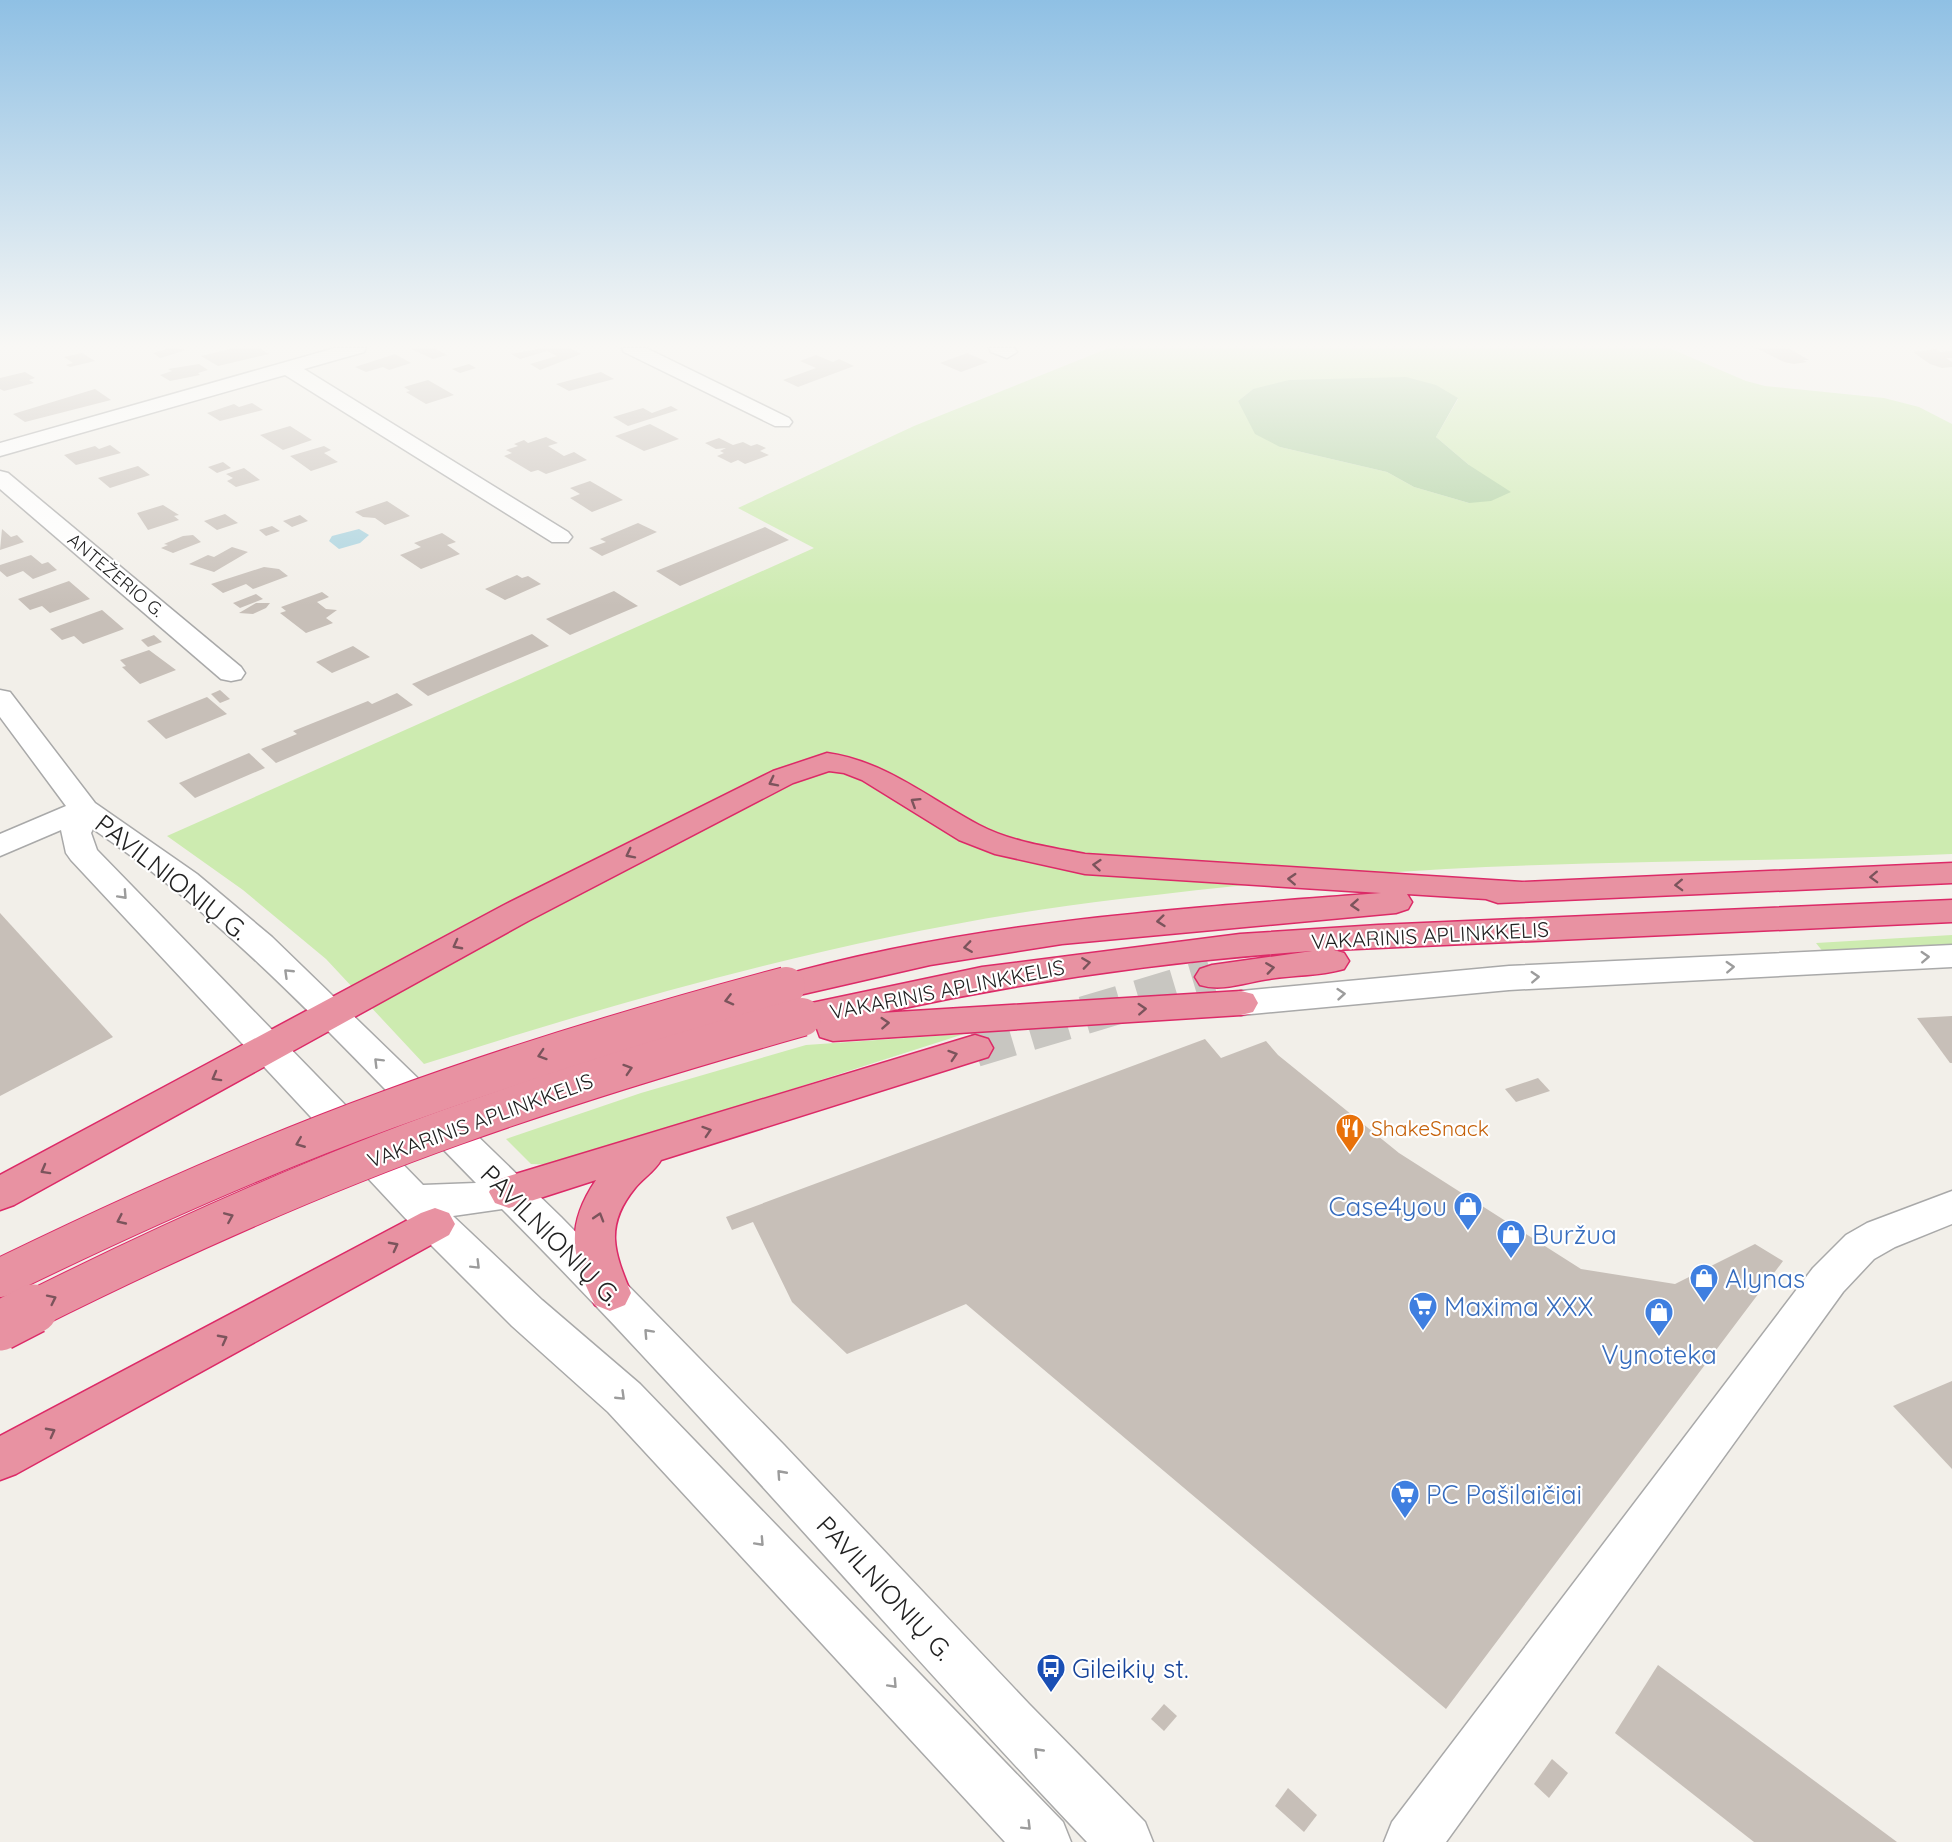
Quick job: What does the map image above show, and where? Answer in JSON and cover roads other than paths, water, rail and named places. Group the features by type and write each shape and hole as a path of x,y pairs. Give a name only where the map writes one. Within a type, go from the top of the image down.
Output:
{"highway":[{"path":"0,1194 516,913 783,777 827,762 850,765 872,774 970,833 1006,848 1041,856 1085,864 1153,870 1518,891"},
{"name":"VAKARINIS APLINKKELIS","path":"0,1326 136,1259 318,1179 520,1103 798,1012 953,949 1134,924 1240,913 1518,891 1952,873"},
{"name":"VAKARINIS APLINKKELIS","path":"0,1278 144,1209 370,1115 507,1066 619,1030 798,1012 982,979 1240,945 1378,936 1952,911"},
{"path":"1212,977 1270,967 1356,958 1698,941 1952,924"},
{"path":"798,1012 874,1024 1241,1003"},
{"path":"509,1192 975,1048"},
{"path":"610,1293 595,1250 596,1226 612,1187 624,1171 651,1149"},
{"path":"0,1460 424,1212"}],"street":[{"path":"0,450 56,434"},
{"path":"394,434 560,537"},
{"name":"ANTEŽERIO G.","path":"0,478 231,673"},
{"path":"0,698 84,809 0,846"},
{"name":"PAVILNIONIŲ G.","path":"1043,1842 624,1398 527,1313 424,1212 82,853 76,833 84,809 138,844 195,888 260,945 509,1192 610,1293 768,1460 1010,1723 1125,1842"},
{"path":"1241,1003 1509,978 1952,956"},
{"path":"424,1212 509,1192"},
{"path":"1412,1842 1828,1280 1867,1243 1952,1207"}],"water":[{"path":"359,529 369,535 360,543 339,549 329,541 332,536"}],"tunnel":[{"path":"975,1048 1212,977"}],"place":[{"name":"ShakeSnack","path":"1350,1154"},
{"name":"Case4you","path":"1468,1232"},
{"name":"Buržua","path":"1511,1260"},
{"name":"Alynas","path":"1704,1304"},
{"name":"Maxima XXX","path":"1423,1332"},
{"name":"Vynoteka","path":"1659,1338"},
{"name":"PC Pašilaičiai","path":"1405,1520"},
{"name":"Gileikių st.","path":"1051,1694"}]}
